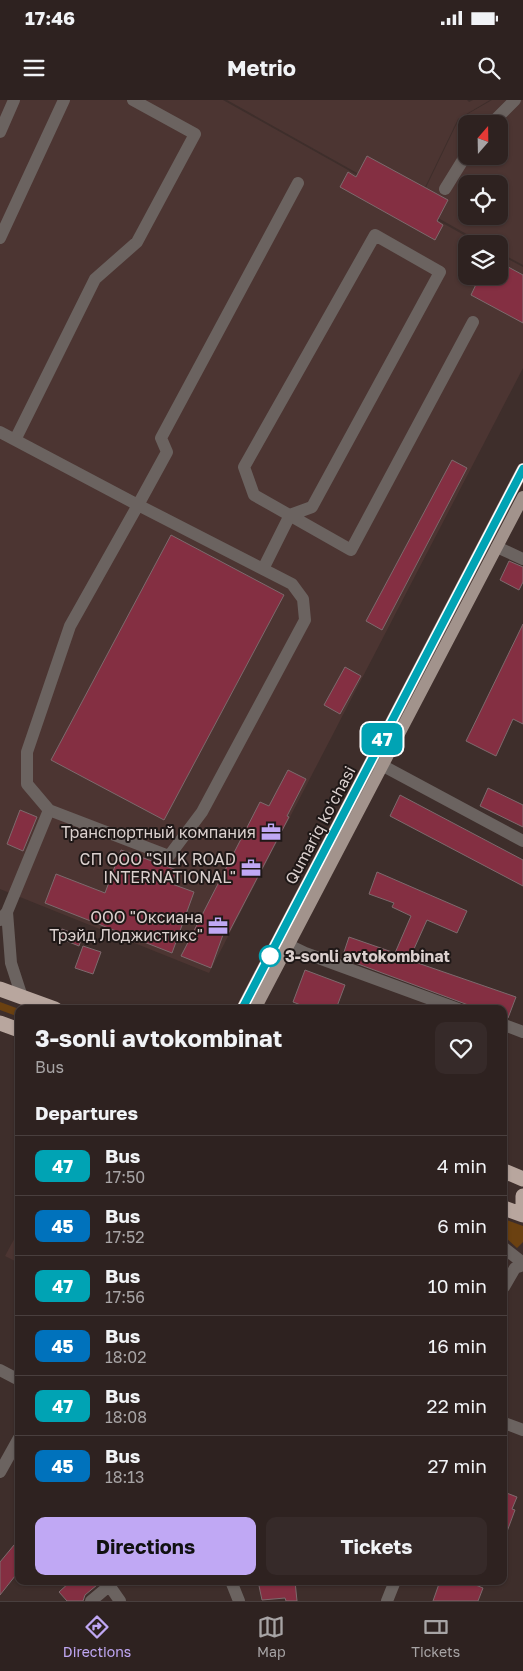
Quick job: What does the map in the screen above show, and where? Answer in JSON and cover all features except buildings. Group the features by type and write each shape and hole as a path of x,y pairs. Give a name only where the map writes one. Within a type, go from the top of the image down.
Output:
{"highway":[{"path":"0,988 44,1005"},
{"path":"0,1023 15,1029"},
{"path":"507,1172 523,1179"},
{"path":"523,1196 523,1209"},
{"path":"507,1209 523,1215"}],"main road":[{"name":"Qumariq ko'chasi","path":"244,1005 283,942 347,821 523,470"},
{"name":"Qumariq ko'chasi","path":"377,763 523,497"},
{"name":"Qumariq ko'chasi","path":"257,1005 283,942"}],"street":[{"path":"0,132 14,100"},
{"path":"0,238 64,100"},
{"path":"15,440 95,279 137,242 195,134 133,100"},
{"path":"500,115 515,100"},
{"path":"445,189 460,165"},
{"path":"0,432 138,505 292,584 298,590 305,609 305,620 202,812 169,856 49,810 28,784 26,752 70,626 138,505 166,452 161,438 298,183"},
{"path":"263,569 290,515 312,507 440,272 375,235 244,467 254,495 290,515 351,550 473,322"},
{"path":"497,547 523,559"},
{"path":"377,763 523,841"},
{"path":"22,997 11,964 3,916 49,810"},
{"path":"283,942 305,953 447,1005"},
{"path":"507,1027 523,1032"},
{"path":"507,1251 523,1264 515,1268 507,1282"},
{"path":"0,1370 15,1378"},
{"path":"507,1424 523,1430"},
{"path":"0,1472 15,1445"},
{"path":"11,1452 15,1458"},
{"path":"91,1601 106,1585"},
{"path":"108,1585 120,1601"},
{"path":"233,1585 239,1601"},
{"path":"387,1601 393,1585"}],"shaded area":[{"path":"0,100 223,100 464,235 458,235 458,285 508,285 508,259 523,267 523,368 209,973 0,889"},
{"path":"227,100 467,100 469,102 473,100 490,100 465,115 458,115 458,119 416,206"},
{"path":"492,100 523,100 523,265 508,257 508,235 468,235 417,206 458,121 458,165 508,165 508,115 466,115"},
{"path":"0,1002 15,1008 15,1016 0,1010"},
{"path":"507,1220 523,1226 523,1242 517,1248 507,1239"},
{"path":"15,1237 15,1261 5,1256"}],"bus line":[{"name":"47","path":"244,1005 523,469"}],"place":[{"name":"Транспортный компания","path":"271,832"},
{"name":"СП ООО \"SILK ROAD INTERNATIONAL\"","path":"251,868"},
{"name":"ООО \"Оксиана Трэйд Лоджистикс\"","path":"218,926"},
{"name":"3-sonli avtokombinat","path":"270,956"}]}
